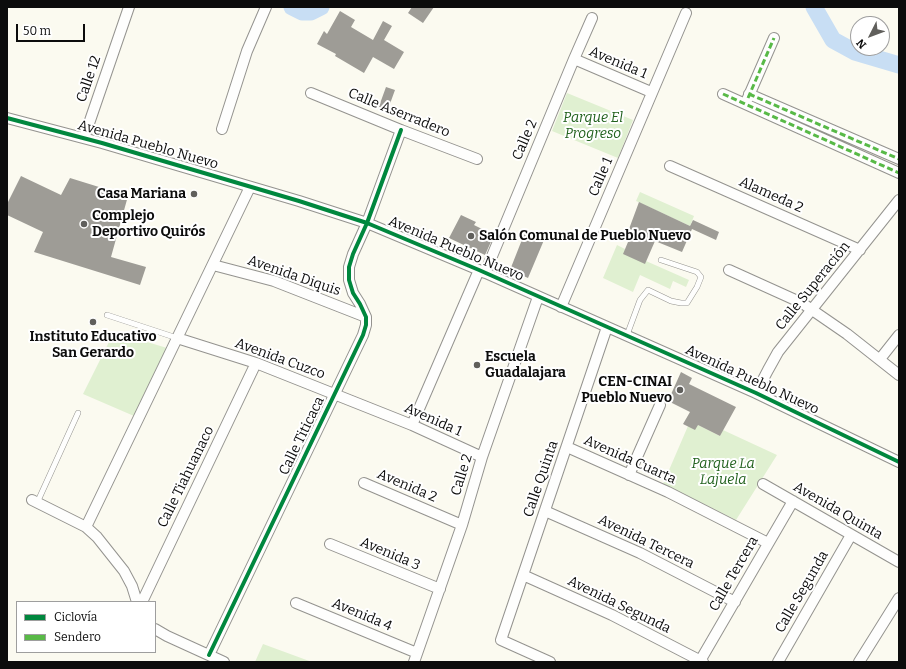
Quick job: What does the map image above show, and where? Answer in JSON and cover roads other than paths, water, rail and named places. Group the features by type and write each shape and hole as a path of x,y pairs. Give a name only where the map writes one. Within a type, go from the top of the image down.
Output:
{"street":[{"name":"Calle 12","path":"84,138 129,7"},
{"path":"222,129 248,51 266,7"},
{"name":"Calle 1","path":"561,307 651,92 686,13"},
{"name":"Calle 2","path":"482,272 592,18"},
{"path":"748,99 774,38"},
{"name":"Avenida 1","path":"574,59 651,92"},
{"name":"Calle Aserradero","path":"311,93 477,159"},
{"path":"723,94 748,99 899,159"},
{"path":"748,99 899,173"},
{"name":"Avenida Pueblo Nuevo","path":"7,118 84,138 300,201 367,223 627,335 898,459"},
{"path":"366,317 353,293 349,280 349,267 353,254 367,223 401,130"},
{"name":"Alameda 2","path":"670,166 860,250"},
{"path":"86,527 250,187"},
{"name":"Calle Superación","path":"756,393 773,360 899,200"},
{"name":"Avenida Diquis","path":"213,264 274,281 366,317"},
{"path":"729,270 802,303 847,334 899,375"},
{"path":"412,425 482,272"},
{"name":"Calle 2","path":"416,658 462,525 482,457 538,297"},
{"name":"Calle Titicaca","path":"209,655 363,335 366,325 366,317"},
{"name":"Calle Quinta","path":"550,662 501,640 608,327"},
{"path":"880,359 899,336"},
{"name":"Avenida Cuzco","path":"178,338 256,364 372,409"},
{"name":"Calle Tiahuanaco","path":"142,601 256,364"},
{"path":"629,475 660,405"},
{"name":"Avenida 1","path":"372,409 412,425 482,457"},
{"name":"Avenida Cuarta","path":"567,447 668,492 768,544"},
{"name":"Avenida 2","path":"364,483 462,525"},
{"name":"Avenida Quinta","path":"763,484 899,562"},
{"path":"34,501 86,527 107,548 124,571 132,586 137,601"},
{"name":"Calle Tercera","path":"702,661 793,501"},
{"name":"Avenida Tercera","path":"545,511 640,554 735,602"},
{"name":"Calle Segunda","path":"778,662 851,535"},
{"name":"Avenida 3","path":"330,544 440,589"},
{"name":"Avenida Segunda","path":"523,575 612,615 702,661"},
{"path":"859,662 899,598"},
{"name":"Avenida 4","path":"296,603 416,658"},
{"path":"156,630 224,662"}],"lane":[{"path":"627,335 640,300 648,290 671,301 687,303 697,287 701,277 697,272 661,260"},
{"path":"108,315 178,338"},
{"path":"34,501 78,413"}],"waterway":[{"path":"292,7 302,12 311,12 321,7"},
{"path":"814,7 833,40 855,52 899,65"}],"place":[{"name":"Casa Mariana","path":"194,194"},
{"name":"Complejo Deportivo Quirós","path":"84,224"},
{"name":"Salón Comunal de Pueblo Nuevo","path":"471,236"},
{"name":"Instituto Educativo San Gerardo","path":"93,322"},
{"name":"Escuela Guadalajara","path":"477,365"},
{"name":"CEN-CINAI Pueblo Nuevo","path":"680,390"}],"park label":[{"name":"Parque El Progreso","path":"593,126"},
{"name":"Parque La Lajuela","path":"723,472"}]}
